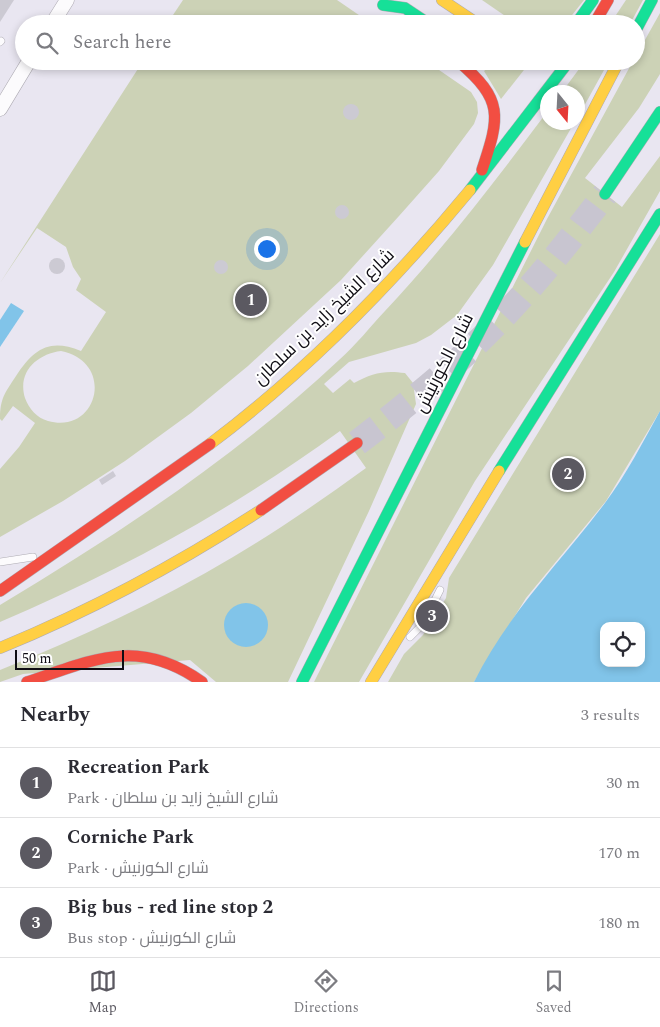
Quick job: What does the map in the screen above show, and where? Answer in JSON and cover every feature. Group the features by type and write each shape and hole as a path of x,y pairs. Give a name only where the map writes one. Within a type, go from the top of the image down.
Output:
{"main road":[{"path":"442,0 464,15"},
{"path":"582,15 593,0"},
{"path":"599,15 608,0"},
{"path":"644,15 652,0"},
{"path":"380,2 397,15"},
{"path":"380,2 405,8 416,15"},
{"path":"468,70 482,82 493,97 495,109 495,129 478,181"},
{"name":"شارع الشيخ زايد بن سلطان","path":"0,591 82,532 142,493 227,430 318,352 374,298 478,181 537,107 563,70"},
{"name":"شارع الكورنيش","path":"302,682 487,316 614,70"},
{"path":"605,194 660,112"},
{"path":"371,682 660,214"},
{"path":"0,648 96,605 195,552 248,520 357,443"},
{"path":"27,682 103,657 136,653 156,656 175,663 202,682"}],"street":[{"path":"58,15 67,0"},
{"path":"0,109 24,70"}],"lane":[{"path":"0,562 40,556"}],"green space":[{"path":"183,0 337,0 359,15 173,15"},
{"path":"482,0 584,0 572,15 504,15"},
{"path":"626,0 643,0 635,15 616,15"},
{"path":"660,13 660,74 639,108 585,178 622,207 660,156 660,191 614,272 475,481 359,682 314,682 547,219 628,70 645,70 645,40"},
{"path":"137,70 439,70 471,92 477,102 478,113 474,124 439,171 341,280 248,366 191,413 125,461 63,501 0,537 0,469 19,447 35,423 13,406 2,421 0,419 0,412 4,396 29,359 43,348 60,346 81,351 106,312 76,290 81,279 73,267 66,247 37,228 0,283","holes":["61,351 78,358 89,369 94,382 94,395 89,408 79,418 65,422 48,421 40,418 29,406 23,389 24,380 27,372 37,360"]},
{"path":"485,70 524,70 501,99 484,71"},
{"path":"578,70 604,70 585,104 585,85 567,85"},
{"path":"540,121 540,130 570,130 493,265 457,315 431,335 416,343 349,362 324,384 333,393 350,379 354,383 378,373 405,373 413,383 416,404 369,511 288,682 216,682 190,660 23,674 0,682 0,670 119,618 177,589 250,547 366,468 340,431 259,486 176,536 90,581 0,622 0,605 89,550 176,492 260,429 300,395 357,342 449,238"},
{"path":"660,234 660,411 606,501 526,598 474,682 388,682 404,654 423,635 446,598 449,578"}],"water":[{"path":"11,303 24,311 0,347 0,320"},
{"path":"660,411 660,682 474,682 503,633 535,589 613,492"},
{"path":"246,603 258,607 264,613 268,625 264,637 258,643 246,647 234,643 228,637 224,625 228,613 234,607"}],"building":[{"path":"0,0 14,0 0,22"},
{"path":"351,104 357,106 359,112 357,118 351,120 345,118 343,112 345,106"},
{"path":"342,205 347,207 349,212 347,217 342,219 337,217 335,212 337,207"},
{"path":"57,258 65,266 57,274 49,266"},
{"path":"218,260 224,260 228,267 224,274 218,274 214,270 214,264"},
{"path":"113,471 116,476 102,485 99,480"},
{"path":"443,611 447,614 436,630 433,628"}],"tunnel":[{"path":"357,443 410,402 492,328 537,280 605,194"}],"traffic: fast":[{"path":"582,15 593,0"},
{"path":"644,15 652,0"},
{"path":"383,5 405,8 416,15"},
{"path":"470,190 562,70"},
{"path":"605,194 660,112"},
{"path":"499,471 660,214"},
{"path":"302,682 525,242"}],"traffic: slow":[{"path":"442,0 464,15"},
{"path":"525,242 614,70"},
{"path":"210,444 281,387 348,324 411,259 470,190"},
{"path":"371,682 499,471"},
{"path":"0,648 68,618 134,585 198,549 261,510"}],"traffic: jam":[{"path":"599,15 608,0"},
{"path":"468,70 484,87 491,98 494,110 492,136 482,170"},
{"path":"261,510 357,443"},
{"path":"0,591 210,444"},
{"path":"27,682 74,666 116,656 136,656 157,660 179,668 202,682"}],"place":[{"name":"Recreation Park","path":"251,300"},
{"name":"Corniche Park","path":"568,474"},
{"name":"Big bus - red line stop 2","path":"432,616"}]}
